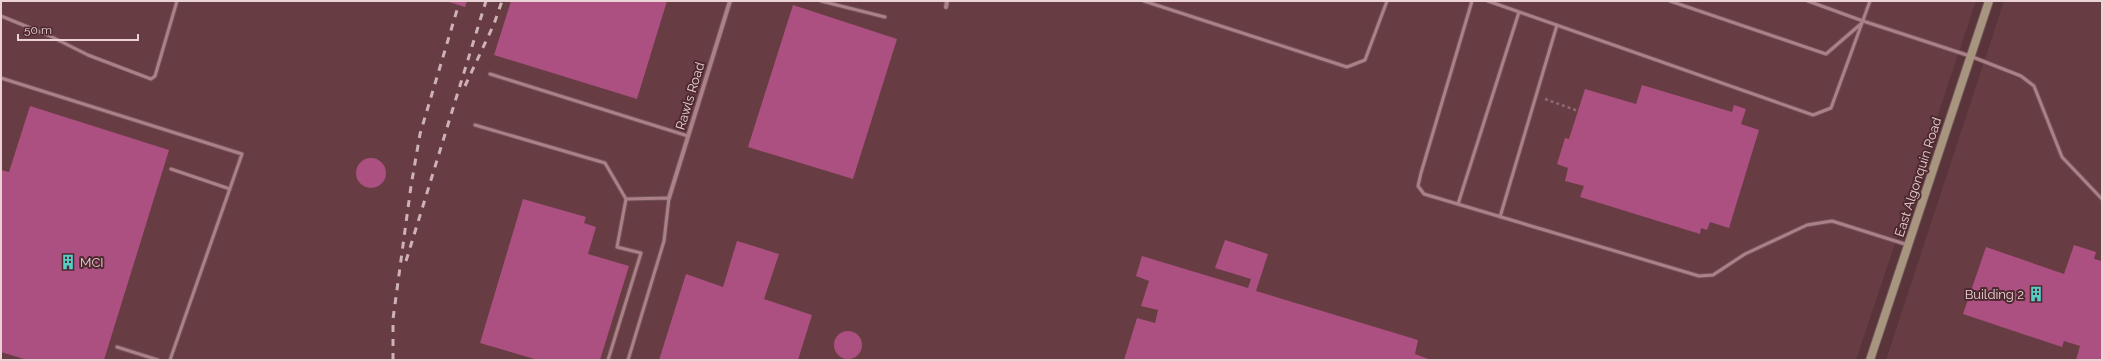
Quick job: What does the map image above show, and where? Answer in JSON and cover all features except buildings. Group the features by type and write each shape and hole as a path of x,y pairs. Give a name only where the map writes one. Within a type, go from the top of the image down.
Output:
{"main road":[{"name":"East Algonquin Road","path":"1870,360 1989,1"}],"street":[{"name":"Rawls Road","path":"669,198 730,1"},
{"path":"946,6 947,1"}],"lane":[{"path":"1,16 88,55 147,79 151,79 155,76 177,1"},
{"path":"821,1 885,17"},
{"path":"1144,1 1347,67 1364,60 1387,1"},
{"path":"1472,1 1418,186 1424,194 1699,276 1713,275 1745,254 1807,225 1832,220 1908,245"},
{"path":"1488,1 1813,115 1831,108 1870,1"},
{"path":"1670,1 1826,54 1863,21"},
{"path":"1808,1 1863,21 1970,56 2021,76 2034,86 2062,157 2102,199"},
{"path":"1458,204 1519,12"},
{"path":"1500,217 1557,26"},
{"path":"490,74 688,136"},
{"path":"1,78 242,154 170,360"},
{"path":"475,125 605,164 626,199 617,247 641,253 608,360"},
{"path":"171,170 230,189"},
{"path":"626,199 669,198 664,241 628,360"},
{"path":"117,347 158,360"}],"path":[{"path":"1543,98 1578,111"}],"shaded area":[{"path":"1,1 1976,1 1856,360 1,360"},
{"path":"2004,1 2102,1 2102,360 1886,360"}],"railway":[{"path":"406,261 486,1"},
{"path":"465,86 494,24 502,1"},
{"path":"393,360 393,319 411,186 420,134 457,10"}],"place":[{"name":"MCI","path":"68,262"},
{"name":"Building 2","path":"2036,294"}]}
